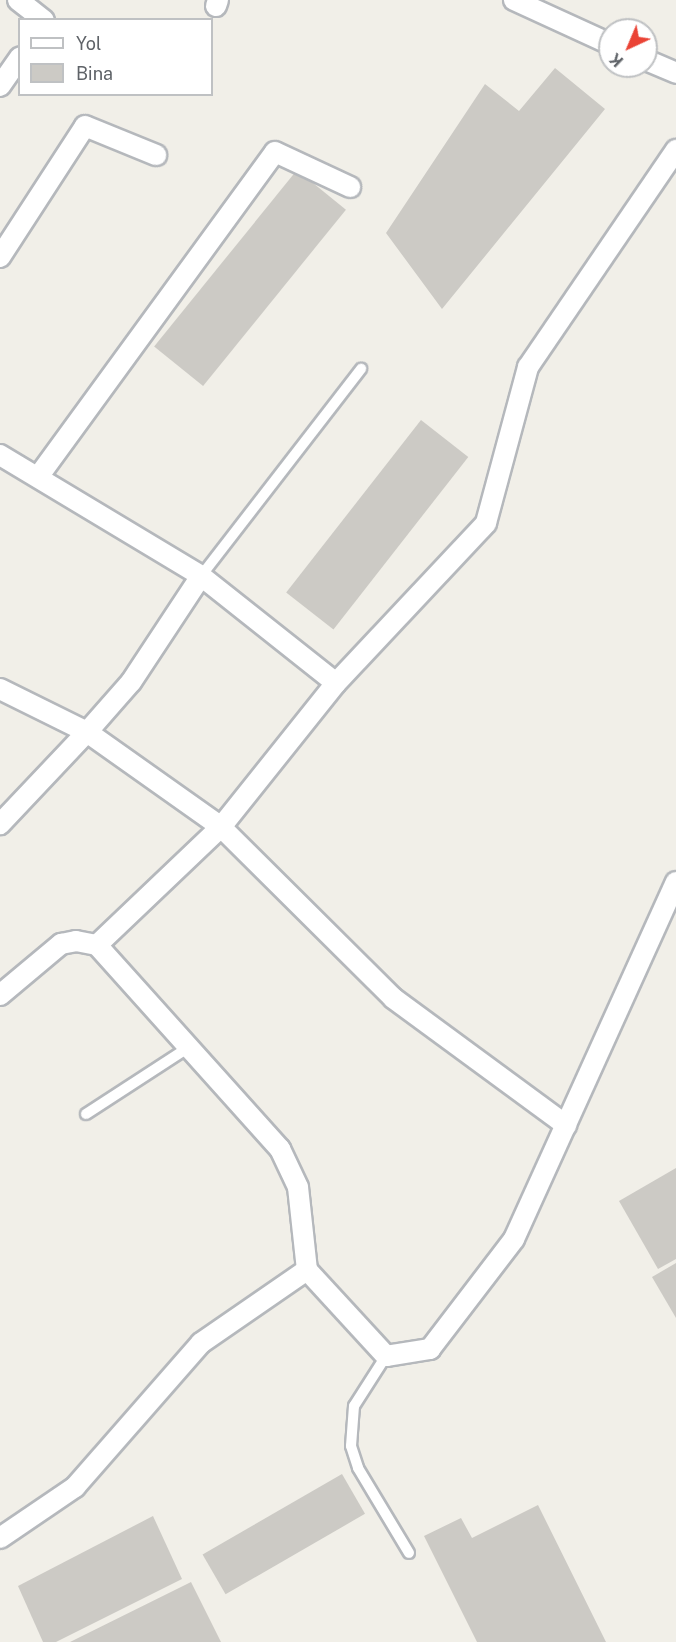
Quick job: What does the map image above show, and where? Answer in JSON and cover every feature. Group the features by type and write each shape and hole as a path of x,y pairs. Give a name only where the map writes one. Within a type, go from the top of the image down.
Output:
{"street":[{"path":"18,0 41,18"},
{"path":"514,0 598,38"},
{"path":"0,86 18,60"},
{"path":"658,65 676,73"},
{"path":"0,258 85,126 156,156"},
{"path":"97,945 221,827 336,683 486,523 528,367 676,150"},
{"path":"38,477 275,152 350,187"},
{"path":"0,455 201,576 336,683"},
{"path":"0,824 131,682 201,576"},
{"path":"0,689 87,732 221,827 393,998 566,1125"},
{"path":"0,995 61,944 76,941 97,945 280,1149 298,1187 307,1270 386,1356 430,1349 514,1239 676,882"},
{"path":"0,1538 75,1487 201,1343 307,1270"}],"lane":[{"path":"201,576 361,369"},
{"path":"86,1114 189,1047"},
{"path":"386,1356 354,1406 351,1446 358,1468 409,1553"}],"building":[{"path":"555,68 605,109 442,309 386,233 485,84 519,111"},
{"path":"297,170 346,210 203,386 154,346"},
{"path":"421,420 468,457 333,630 286,593"},
{"path":"676,1168 676,1259 658,1269 619,1201"},
{"path":"676,1263 676,1318 652,1277"},
{"path":"342,1474 365,1514 226,1594 203,1554"},
{"path":"538,1505 606,1642 477,1642 424,1536 461,1518 472,1538"},
{"path":"153,1516 182,1579 56,1642 43,1642 18,1586"},
{"path":"191,1582 221,1642 70,1642 185,1585"}]}
